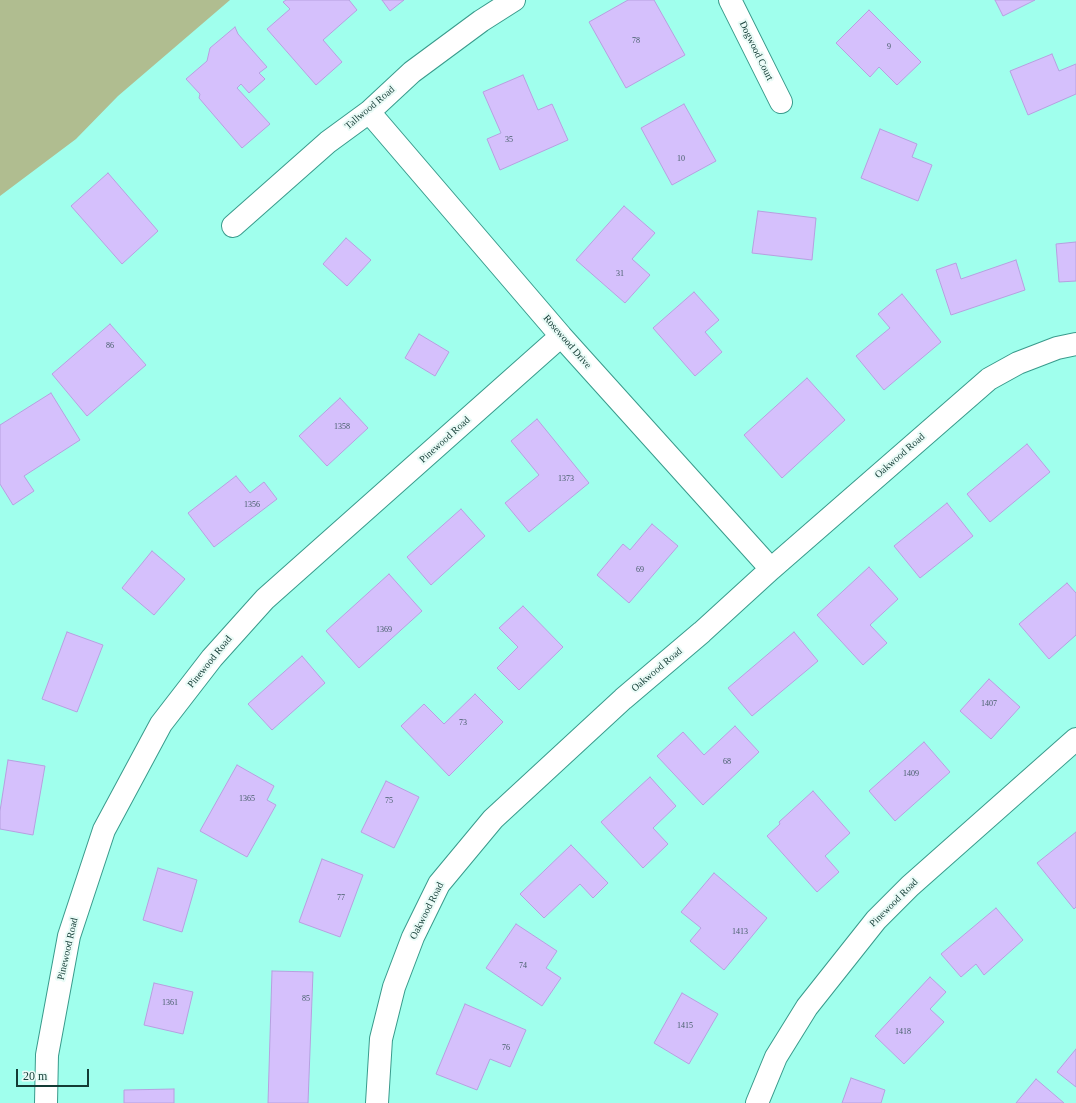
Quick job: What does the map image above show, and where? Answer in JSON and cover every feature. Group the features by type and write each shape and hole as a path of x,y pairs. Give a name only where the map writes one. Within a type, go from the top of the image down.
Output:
{"street":[{"name":"Tallwood Road","path":"233,226 328,142 369,112 412,72 481,21 514,0"},
{"name":"Dogwood Court","path":"730,0 781,102"},
{"name":"Rosewood Drive","path":"369,112 561,336 771,569"},
{"name":"Pinewood Road","path":"46,1103 47,1055 69,936 104,830 161,724 212,658 265,599 561,336"},
{"name":"Oakwood Road","path":"377,1103 381,1039 394,987 413,937 439,884 493,819 547,767 623,699 702,632 771,569 989,379 1018,363 1057,348 1076,344"},
{"name":"Pinewood Road","path":"757,1103 776,1057 807,1007 876,920 910,886 1076,739"}],"green space":[{"path":"0,0 230,0 118,96 76,139 0,196"}],"building":[{"path":"286,0 349,0 357,10 323,40 342,62 316,85 267,29 290,9 283,2"},
{"path":"382,0 404,0 390,11"},
{"path":"628,0 654,0 685,55 626,88 589,22"},
{"path":"995,0 1035,0 1003,16"},
{"path":"869,10 921,62 897,85 879,67 870,77 836,43"},
{"path":"235,27 238,34 267,67 259,73 265,79 249,93 241,84 237,88 270,124 242,148 199,98 200,94 186,79 207,61 210,48"},
{"path":"1052,54 1059,71 1076,64 1076,94 1028,115 1010,71"},
{"path":"523,75 538,110 552,104 568,140 500,170 487,139 501,133 483,92"},
{"path":"684,104 716,161 672,185 641,128"},
{"path":"880,129 917,144 912,157 932,165 918,201 861,178"},
{"path":"108,173 158,231 122,264 71,206"},
{"path":"624,206 655,233 632,259 650,275 625,303 576,260"},
{"path":"758,211 816,218 812,260 752,253"},
{"path":"346,238 371,260 347,286 323,264"},
{"path":"1076,242 1076,281 1059,282 1056,244"},
{"path":"1016,260 1025,290 951,315 936,270 956,263 961,279"},
{"path":"694,292 719,320 705,332 722,352 695,376 653,328"},
{"path":"902,294 941,342 884,390 856,356 890,328 878,314"},
{"path":"110,324 146,365 87,416 52,374"},
{"path":"419,334 449,352 435,376 405,358"},
{"path":"807,378 845,420 782,478 744,435"},
{"path":"51,393 80,440 24,476 34,491 13,505 0,484 0,425"},
{"path":"340,398 368,428 327,466 299,436"},
{"path":"537,419 589,483 529,532 505,503 539,475 511,441"},
{"path":"1027,444 1050,472 990,522 967,494"},
{"path":"236,476 250,493 264,482 277,499 214,547 188,513"},
{"path":"947,503 973,536 920,578 894,546"},
{"path":"461,509 485,536 431,585 407,557"},
{"path":"652,524 678,546 629,603 597,575 623,544 630,550"},
{"path":"152,551 185,579 154,615 122,588"},
{"path":"869,567 898,599 870,625 887,643 863,665 817,615"},
{"path":"389,574 422,611 359,668 326,631"},
{"path":"1067,583 1076,593 1076,635 1049,659 1019,624"},
{"path":"523,606 563,647 519,690 497,668 518,647 499,628"},
{"path":"67,632 103,645 77,712 42,699"},
{"path":"794,632 818,661 752,716 728,688"},
{"path":"302,656 325,683 272,730 248,704"},
{"path":"989,679 1020,707 991,739 960,711"},
{"path":"475,694 503,722 449,776 401,726 424,704 444,724"},
{"path":"735,726 759,752 703,805 657,756 683,732 704,755"},
{"path":"924,742 950,772 895,821 869,791"},
{"path":"8,760 45,766 33,835 0,829 0,811"},
{"path":"237,765 274,786 267,800 276,805 247,857 200,831"},
{"path":"650,777 676,806 653,828 668,844 643,868 601,822"},
{"path":"386,781 419,797 394,848 361,832"},
{"path":"813,791 850,833 825,856 839,872 817,892 767,836 780,824 779,822"},
{"path":"1076,832 1076,907 1074,909 1037,863"},
{"path":"571,845 608,883 593,898 580,884 544,918 520,894"},
{"path":"322,859 363,875 340,937 299,922"},
{"path":"158,868 197,880 182,932 143,920"},
{"path":"714,873 767,918 724,970 690,941 701,928 681,912"},
{"path":"996,908 1023,940 984,975 976,964 961,977 941,954"},
{"path":"516,924 557,951 546,968 561,978 542,1006 486,968"},
{"path":"272,971 313,972 308,1103 268,1103"},
{"path":"930,977 946,992 930,1009 944,1022 904,1064 875,1036"},
{"path":"154,983 193,992 183,1034 144,1025"},
{"path":"682,993 718,1014 689,1064 654,1043"},
{"path":"465,1004 526,1030 510,1067 490,1059 477,1090 436,1074"},
{"path":"1076,1049 1076,1087 1057,1072"},
{"path":"851,1078 885,1090 881,1103 842,1103"},
{"path":"1036,1079 1064,1103 1016,1103"},
{"path":"174,1089 174,1103 124,1103 124,1090"}]}
